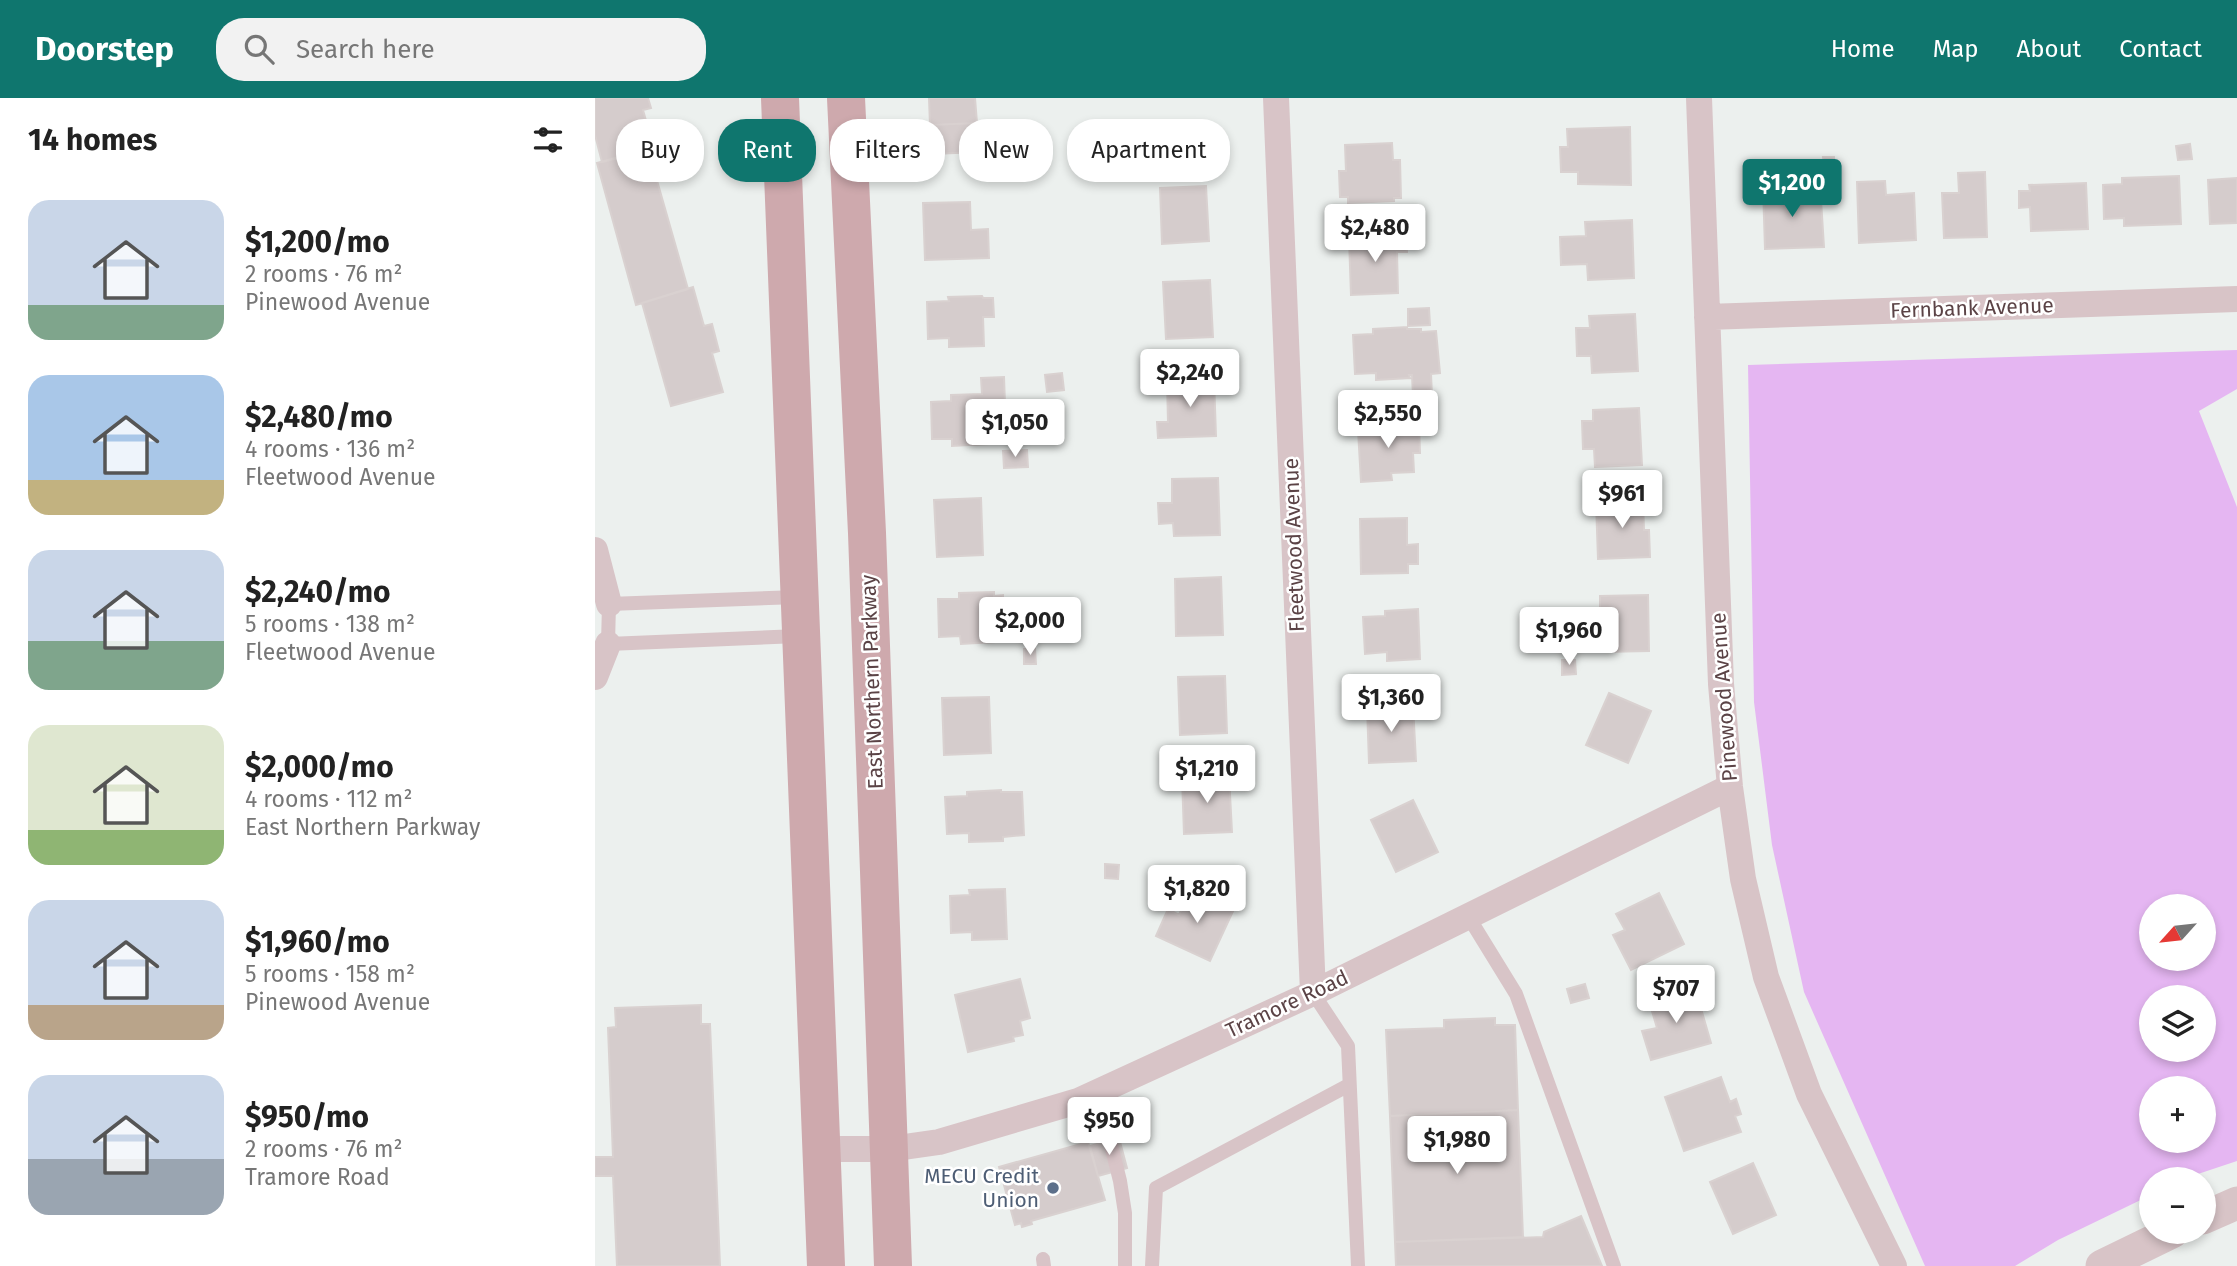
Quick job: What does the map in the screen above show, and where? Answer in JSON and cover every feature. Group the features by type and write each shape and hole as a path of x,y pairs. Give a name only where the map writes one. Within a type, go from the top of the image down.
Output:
{"main road":[{"path":"780,98 827,1266"},
{"name":"East Northern Parkway","path":"846,98 867,533 893,1266"}],"street":[{"name":"Fleetwood Avenue","path":"1276,98 1313,993"},
{"name":"Pinewood Avenue","path":"1699,98 1721,684 1730,787 1743,879 1766,977 1809,1094 1894,1266"},
{"name":"Fernbank Avenue","path":"1707,317 2237,299"},
{"path":"595,550 609,604"},
{"path":"595,677 608,644"},
{"name":"Tramore Road","path":"822,1149 890,1149 939,1142 1078,1101 1313,993 1730,787"},
{"path":"2216,1212 2237,1203"},
{"path":"2102,1266 2147,1244"}],"lane":[{"path":"799,597 609,604 608,644 801,636"},
{"path":"1468,916 1515,994 1614,1266"},
{"path":"1313,993 1348,1046 1358,1266"},
{"path":"1152,1266 1156,1188 1349,1086"},
{"path":"1098,1093 1120,1181 1125,1213 1125,1266"}],"shaded area":[{"path":"2237,350 2237,389 2199,411 2237,507 2237,1161 2216,1168 2139,1167 2139,1201 2058,1240 2015,1266 1925,1266 1804,992 1772,845 1754,702 1748,365"}],"building":[{"path":"595,98 648,98 651,108 643,110 646,119 616,119 616,158 602,162 595,135"},
{"path":"929,98 975,98 977,119 959,119 959,124 945,124 945,119 930,119"},
{"path":"945,124 959,124 959,153 945,153"},
{"path":"1630,127 1631,185 1578,184 1578,172 1561,172 1560,147 1568,147 1567,129"},
{"path":"1392,143 1393,160 1400,160 1401,198 1394,198 1394,201 1348,203 1348,197 1340,197 1339,171 1346,171 1345,145"},
{"path":"2190,144 2192,159 2178,160 2176,146"},
{"path":"1823,157 1834,157 1835,182 1826,182"},
{"path":"616,158 616,182 657,182 688,289 636,305 597,163"},
{"path":"1985,172 1987,237 1944,238 1942,193 1959,193 1958,173"},
{"path":"2179,176 2181,224 2124,226 2124,218 2104,219 2103,185 2122,184 2122,178"},
{"path":"2237,178 2237,223 2210,224 2208,180"},
{"path":"1885,181 1886,195 1914,193 1916,240 1859,243 1857,182"},
{"path":"2086,183 2088,229 2031,231 2030,207 2019,208 2019,191 2030,191 2029,185"},
{"path":"1805,185 1806,201 1821,200 1824,247 1765,249 1763,187"},
{"path":"1206,186 1209,241 1162,244 1160,188"},
{"path":"970,202 971,230 988,229 989,258 925,260 923,203"},
{"path":"1632,220 1634,278 1588,280 1587,264 1561,265 1560,237 1586,236 1585,222"},
{"path":"1406,236 1407,252 1397,252 1398,293 1351,295 1349,238"},
{"path":"1210,280 1213,337 1166,339 1163,282"},
{"path":"693,287 704,326 712,324 719,351 712,353 723,392 671,406 642,303"},
{"path":"948,297 993,298 994,317 983,317 984,346 949,347 949,338 928,339 927,302 949,301"},
{"path":"1429,308 1430,325 1408,326 1408,309"},
{"path":"1635,314 1638,371 1592,373 1591,356 1577,356 1576,328 1590,328 1589,316"},
{"path":"1373,329 1421,329 1421,332 1436,331 1440,373 1431,374 1432,396 1413,397 1412,375 1409,375 1410,378 1376,380 1376,373 1355,374 1353,335 1373,334"},
{"path":"1062,373 1064,390 1047,392 1045,375"},
{"path":"1004,377 1006,431 987,432 988,444 952,446 952,439 932,439 931,402 951,401 951,395 982,394 981,378"},
{"path":"1214,379 1216,436 1158,438 1157,422 1168,422 1167,380"},
{"path":"1639,408 1642,465 1595,467 1594,449 1583,449 1582,421 1593,421 1593,410"},
{"path":"1378,424 1419,424 1420,453 1413,453 1414,472 1391,473 1392,480 1361,482 1358,430 1378,428"},
{"path":"1027,450 1028,467 1004,468 1003,451"},
{"path":"1218,478 1220,535 1174,536 1173,523 1159,524 1158,503 1172,503 1172,479"},
{"path":"981,498 983,555 937,557 934,500"},
{"path":"1643,501 1644,530 1649,530 1650,557 1598,559 1596,502"},
{"path":"1407,518 1407,545 1418,544 1418,564 1408,564 1408,573 1361,574 1360,519"},
{"path":"1221,577 1223,635 1176,636 1175,579"},
{"path":"994,592 994,596 1003,595 1004,638 995,639 995,642 961,644 960,636 939,637 938,599 959,599 959,593"},
{"path":"1648,595 1649,651 1602,652 1601,636 1589,637 1589,610 1600,610 1600,596"},
{"path":"1418,609 1420,659 1387,661 1387,652 1365,654 1363,617 1385,616 1385,611"},
{"path":"1024,649 1035,649 1036,664 1024,664"},
{"path":"1562,660 1575,660 1576,674 1562,675"},
{"path":"1225,676 1227,733 1180,735 1178,677"},
{"path":"1609,693 1651,711 1628,763 1586,745"},
{"path":"989,697 991,753 944,755 942,698"},
{"path":"1413,705 1416,761 1369,763 1367,706"},
{"path":"1229,775 1232,832 1184,834 1182,777"},
{"path":"967,792 1022,792 1024,835 1003,837 1003,841 969,842 969,833 947,834 945,797 967,796"},
{"path":"1413,800 1438,852 1396,872 1371,820"},
{"path":"1105,864 1119,865 1118,879 1105,878"},
{"path":"1005,889 1007,939 972,940 972,932 951,933 950,896 970,895 969,890"},
{"path":"1190,890 1234,909 1210,961 1156,936 1168,909 1179,915"},
{"path":"1659,893 1684,944 1631,970 1613,935 1625,930 1616,914"},
{"path":"1020,979 1030,1018 1020,1021 1023,1035 1013,1037 1014,1041 968,1052 955,995"},
{"path":"1585,984 1589,998 1571,1003 1567,989"},
{"path":"1695,988 1711,1043 1651,1060 1642,1031 1657,1028 1649,1001"},
{"path":"701,1005 701,1024 710,1024 720,1266 617,1266 613,1176 595,1176 595,1157 613,1157 608,1028 616,1027 615,1008"},
{"path":"1495,1018 1495,1025 1515,1025 1518,1110 1390,1116 1386,1030 1444,1028 1444,1020"},
{"path":"1721,1077 1730,1102 1736,1099 1741,1114 1735,1116 1741,1132 1684,1151 1665,1097"},
{"path":"1518,1110 1523,1237 1395,1242 1390,1116"},
{"path":"1119,1138 1127,1168 1098,1176 1090,1146"},
{"name":"MECU Credit Union","path":"1088,1142 1105,1200 1031,1221 1032,1224 1022,1227 1021,1223 1015,1225 999,1167"},
{"path":"1753,1163 1776,1215 1733,1234 1710,1182"},
{"path":"1581,1216 1602,1266 1396,1266 1395,1242 1543,1237 1544,1232"}],"place":[{"name":"MECU Credit Union","path":"1053,1188"}]}
